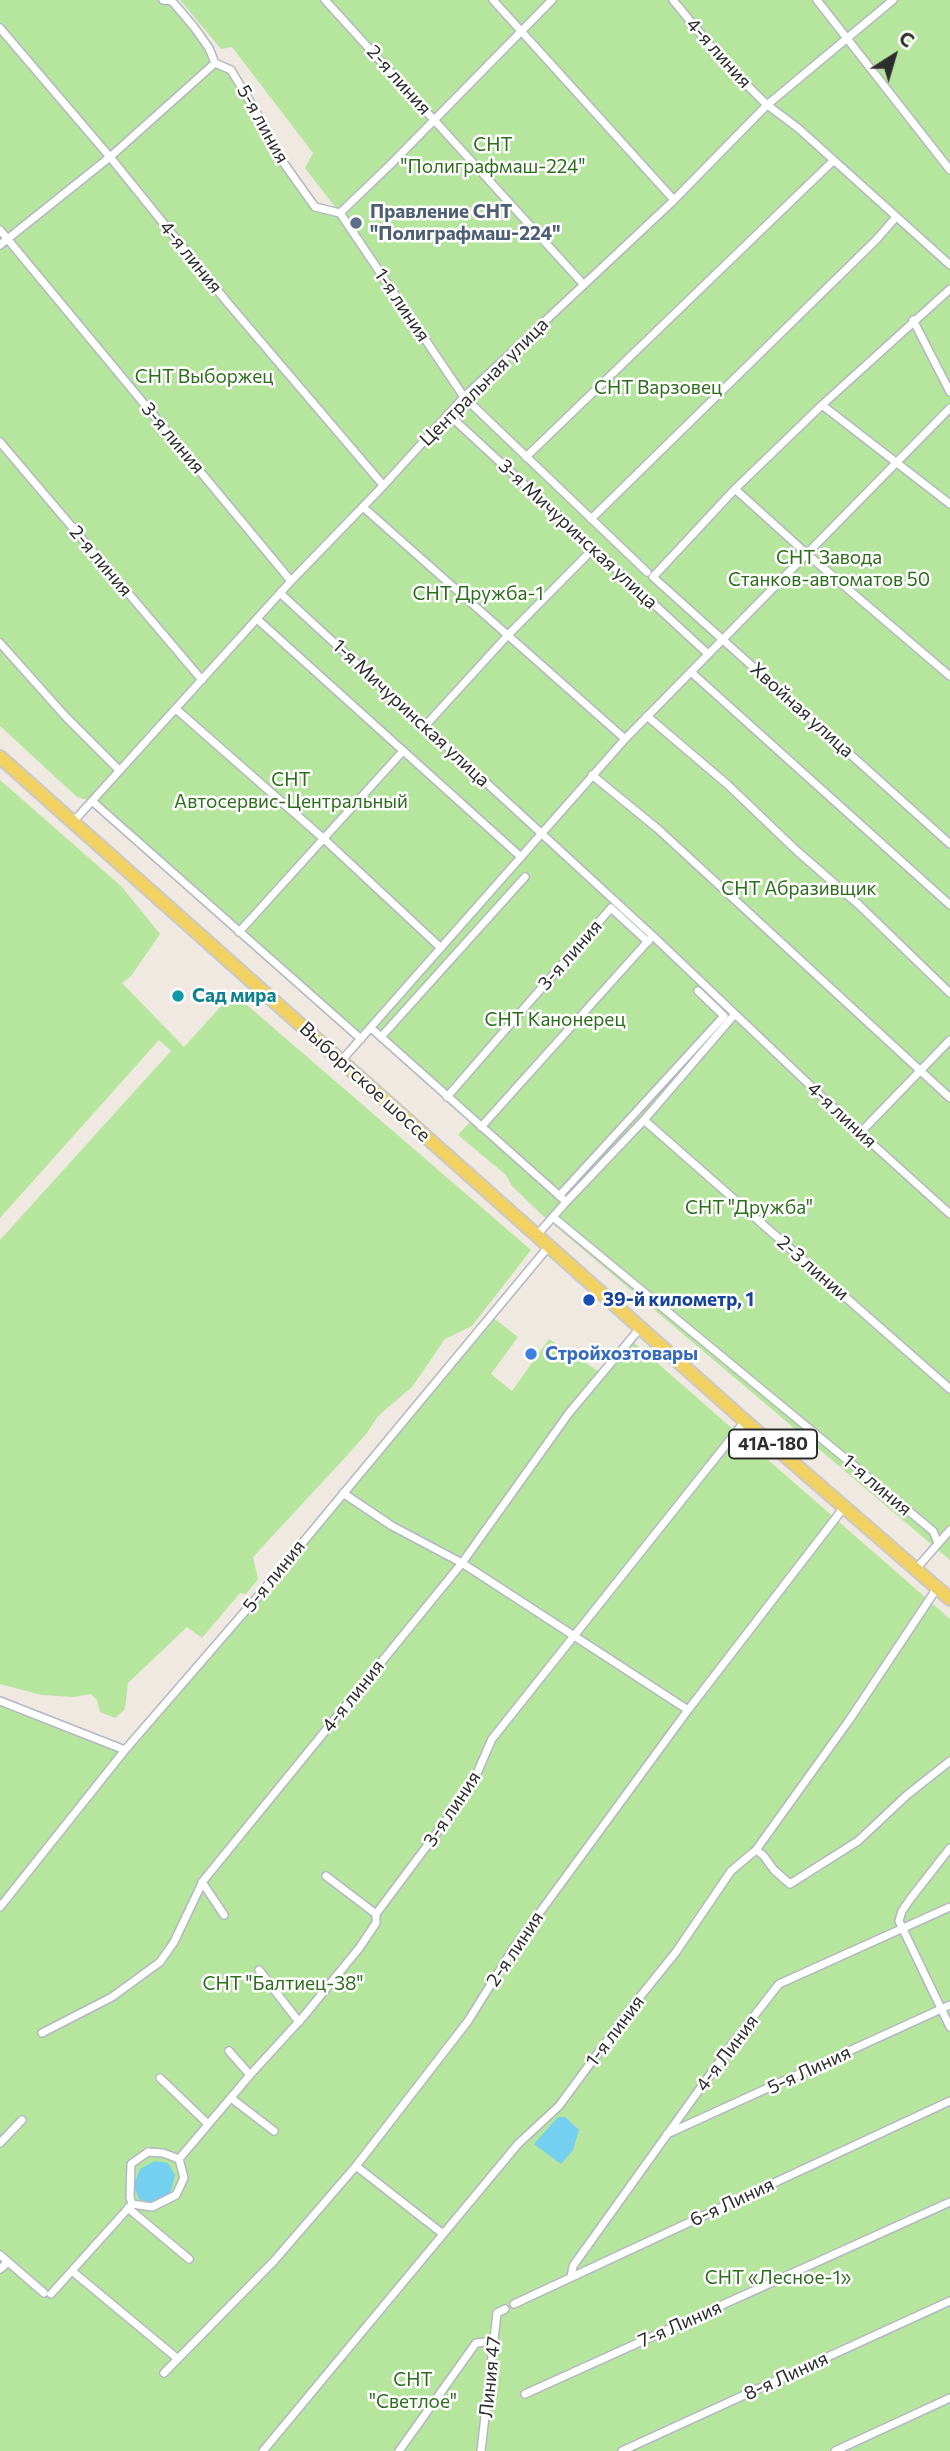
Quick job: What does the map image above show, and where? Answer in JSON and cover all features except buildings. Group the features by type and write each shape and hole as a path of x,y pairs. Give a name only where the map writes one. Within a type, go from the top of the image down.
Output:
{"main road":[{"name":"41А-180","path":"0,757 73,822"},
{"name":"Выборгское шоссе","path":"73,822 537,1235"},
{"name":"41А-180","path":"537,1235 950,1599"}],"street":[{"name":"5-я линия","path":"163,0 172,0 202,37 215,63 231,70 252,103 273,148 315,207 340,213"},
{"name":"2-я линия","path":"325,0 584,285"},
{"path":"493,0 674,200"},
{"path":"340,213 552,0"},
{"name":"4-я линия","path":"675,0 722,60 767,105 798,128 950,265"},
{"path":"817,0 950,170"},
{"name":"Центральная улица","path":"73,822 291,581 464,397 674,200 767,105 893,0"},
{"name":"4-я линия","path":"0,28 383,485"},
{"path":"0,245 110,156 215,63"},
{"path":"526,457 833,161"},
{"name":"1-я линия","path":"340,213 464,397 526,457"},
{"path":"591,519 867,249 896,217"},
{"name":"3-я линия","path":"0,230 291,581"},
{"path":"650,575 822,405 950,289"},
{"path":"913,320 950,392"},
{"path":"822,405 950,503"},
{"path":"341,1061 625,739 897,465 950,408"},
{"name":"3-я Мичуринская улица","path":"448,414 708,654"},
{"name":"2-я линия","path":"0,442 202,680"},
{"name":"Хвойная улица","path":"526,457 650,575 950,844"},
{"path":"735,489 807,555 950,676"},
{"path":"363,507 625,739"},
{"path":"425,726 508,635 594,548"},
{"name":"1-я Мичуринская улица","path":"280,593 541,833 650,939"},
{"path":"257,619 521,856"},
{"path":"0,643 66,717 119,770"},
{"path":"691,672 950,905"},
{"path":"176,709 324,839 441,948"},
{"path":"647,716 728,785 950,993"},
{"path":"239,932 403,751"},
{"path":"592,775 658,829 950,1098"},
{"path":"92,800 361,1039"},
{"path":"381,1037 525,877"},
{"name":"3-я линия","path":"447,1097 611,908 650,939"},
{"path":"481,1126 650,939"},
{"name":"4-я линия","path":"650,939 735,1014 950,1214"},
{"path":"537,1235 553,1217 563,1199 724,1016 698,991"},
{"path":"563,1199 644,1120 735,1014"},
{"path":"371,1028 563,1199"},
{"path":"860,1133 950,1041"},
{"name":"2-3 линии","path":"644,1120 950,1389"},
{"name":"1-я линия","path":"553,1217 933,1531 938,1543"},
{"name":"5-я линия","path":"0,1908 125,1750 260,1594 549,1246"},
{"name":"4-я линия","path":"42,2033 112,1997 160,1962 174,1942 202,1882 462,1563 569,1413 640,1327"},
{"name":"3-я линия","path":"179,2159 299,2022 360,1947 376,1923 376,1914 471,1787 492,1739 746,1421"},
{"path":"343,1493 392,1526 462,1563 688,1710"},
{"name":"2-я линия","path":"164,2374 274,2261 356,2166 468,2021 513,1949 688,1710 845,1506"},
{"path":"916,1569 950,1530"},
{"name":"1-я линия","path":"262,2451 518,2144 559,2106 676,1952 731,1871 756,1850 850,1719 937,1588"},
{"path":"1,1702 125,1750"},
{"path":"756,1850 790,1885 858,1841 907,1795 950,1761"},
{"path":"950,1848 902,1911 899,1921 950,2027"},
{"path":"326,1876 376,1914"},
{"path":"202,1882 224,1915"},
{"name":"4-я Линия","path":"571,2277 573,2266 732,2044 779,1984 950,1907"},
{"path":"259,1970 299,2022"},
{"name":"5-я Линия","path":"667,2134 950,2005"},
{"path":"229,2051 250,2075"},
{"path":"160,2078 208,2124"},
{"path":"231,2098 274,2131"},
{"name":"6-я Линия","path":"514,2304 950,2101"},
{"path":"0,2143 22,2120"},
{"path":"0,2255 48,2294 130,2206 131,2164 148,2151 179,2159 184,2178 176,2195 152,2207 130,2206"},
{"path":"356,2166 443,2234"},
{"name":"7-я Линия","path":"525,2394 950,2202"},
{"path":"130,2206 189,2259"},
{"path":"0,2269 8,2262"},
{"path":"72,2271 178,2360"},
{"name":"8-я Линия","path":"622,2451 950,2301"},
{"name":"Линия 47","path":"481,2451 497,2313 505,2309"},
{"path":"399,2451 476,2343 495,2341"},
{"path":"835,2451 950,2398"}],"green space":[{"path":"0,0 164,0 174,3 212,57 228,67 315,207 339,212 305,168 313,153 232,47 221,49 180,0 950,0 950,1560 540,1213 512,1186 506,1175 458,1135 472,1120 372,1027 362,1037 91,799 77,797 0,726"},
{"path":"0,780 121,886 160,934 131,976 122,983 184,1047 233,993 531,1250 472,1326 445,1339 412,1387 378,1416 367,1433 253,1557 258,1579 246,1594 240,1593 202,1638 187,1627 128,1683 125,1709 115,1718 100,1712 97,1700 91,1694 73,1697 42,1695 0,1684 0,1240 171,1051 159,1040 0,1218"},
{"name":"СНТ \"Балтиец-38\"","path":"491,1316 518,1337 491,1374 512,1391 549,1339 601,1373 630,1339 950,1619 950,2451 0,2451 0,1701 125,1750"}],"water":[{"path":"558,2117 565,2117 579,2130 573,2150 561,2164 534,2144"},
{"path":"155,2161 168,2163 175,2175 170,2194 153,2204 139,2199 134,2185 140,2169"}],"place":[{"name":"Правление СНТ \"Полиграфмаш-224\"","path":"356,223"},
{"name":"Сад мира","path":"178,996"},
{"name":"39-й километр, 1","path":"589,1300"},
{"name":"Стройхозтовары","path":"531,1354"}],"park label":[{"name":"СНТ \"Полиграфмаш-224\"","path":"493,156"},
{"name":"СНТ Выборжец","path":"204,377"},
{"name":"СНТ Варзовец","path":"658,388"},
{"name":"СНТ Завода Станков-автоматов 50","path":"829,569"},
{"name":"СНТ Дружба-1","path":"478,594"},
{"name":"СНТ Автосервис-Центральный","path":"291,791"},
{"name":"СНТ Абразивщик","path":"799,889"},
{"name":"СНТ Канонерец","path":"555,1020"},
{"name":"СНТ \"Дружба\"","path":"749,1208"},
{"name":"СНТ «Лесное-1»","path":"778,2278"},
{"name":"СНТ \"Светлое\"","path":"413,2391"}]}
